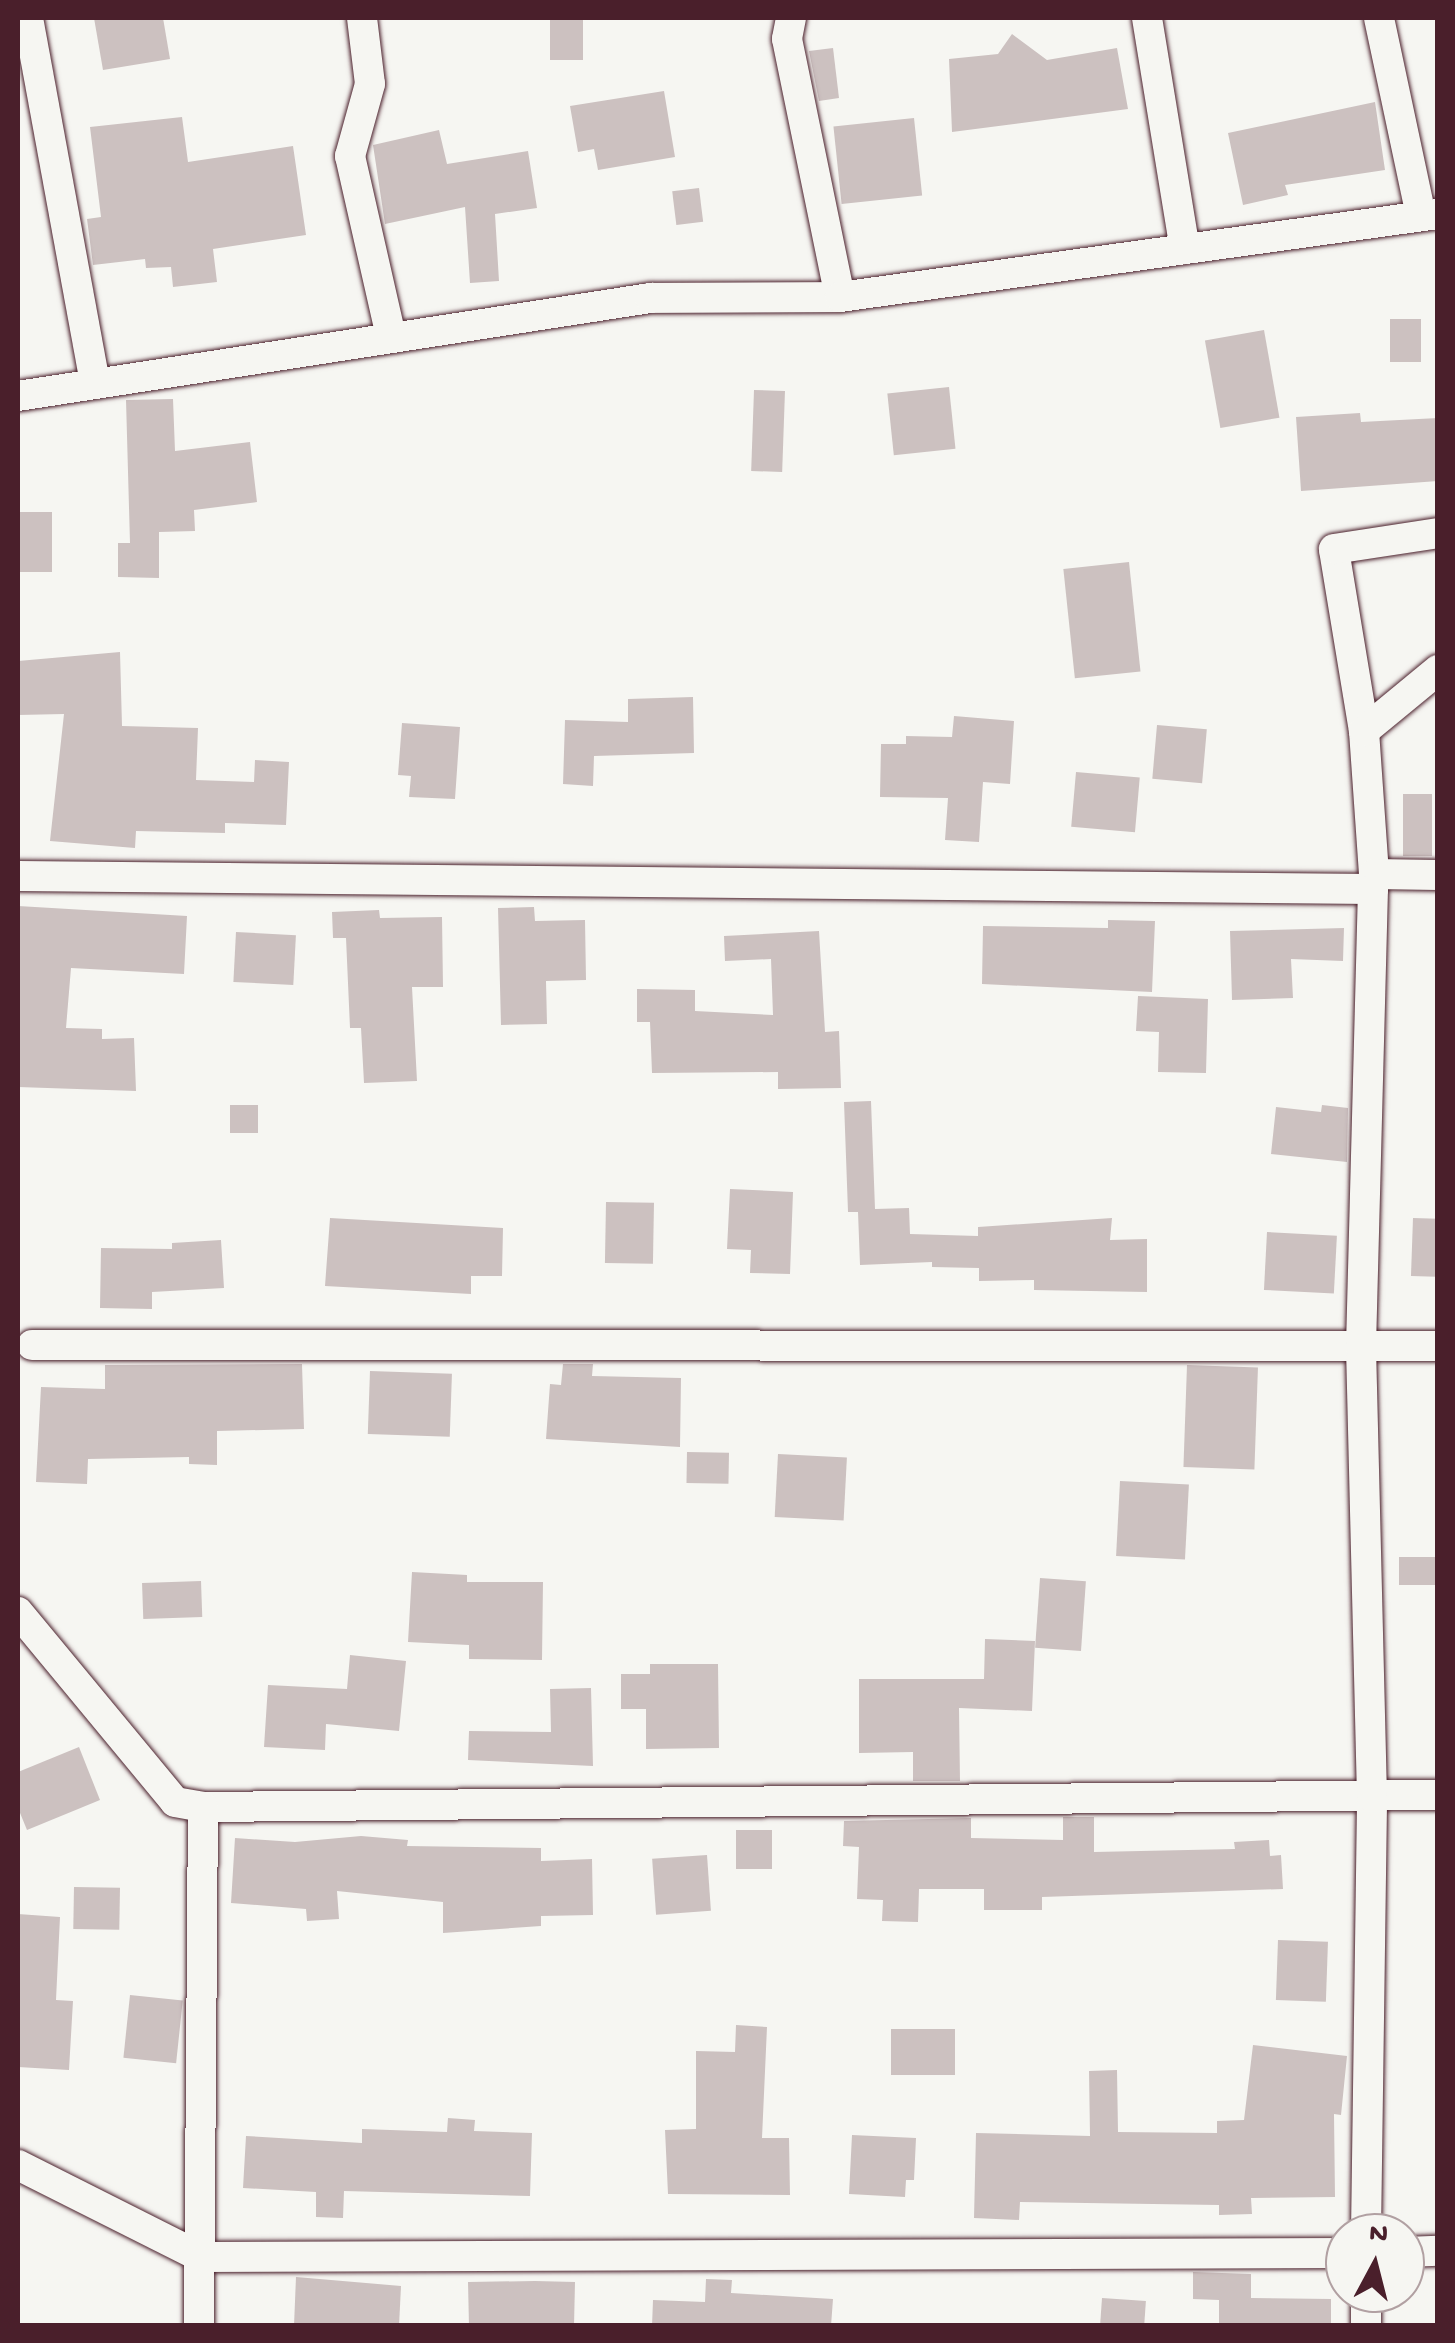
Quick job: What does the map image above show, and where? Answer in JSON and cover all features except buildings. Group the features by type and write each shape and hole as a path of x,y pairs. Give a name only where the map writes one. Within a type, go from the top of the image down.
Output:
{"street":[{"path":"28,18 95,383"},
{"path":"362,18 370,84 350,156 391,338"},
{"path":"791,18 787,39 840,297"},
{"path":"1147,18 1185,249"},
{"path":"18,396 650,298 840,297 1429,215 1379,18"},
{"path":"1366,2213 1372,1796 1361,1346 1373,882 1364,731 1334,549 1438,532"},
{"path":"1364,731 1438,670"},
{"path":"18,876 1373,882 1438,875"},
{"path":"32,1346 1438,1346"},
{"path":"18,1612 175,1802 203,1807 1438,1795"},
{"path":"199,2326 203,1807"},
{"path":"18,2166 200,2257 1325,2253"}]}
